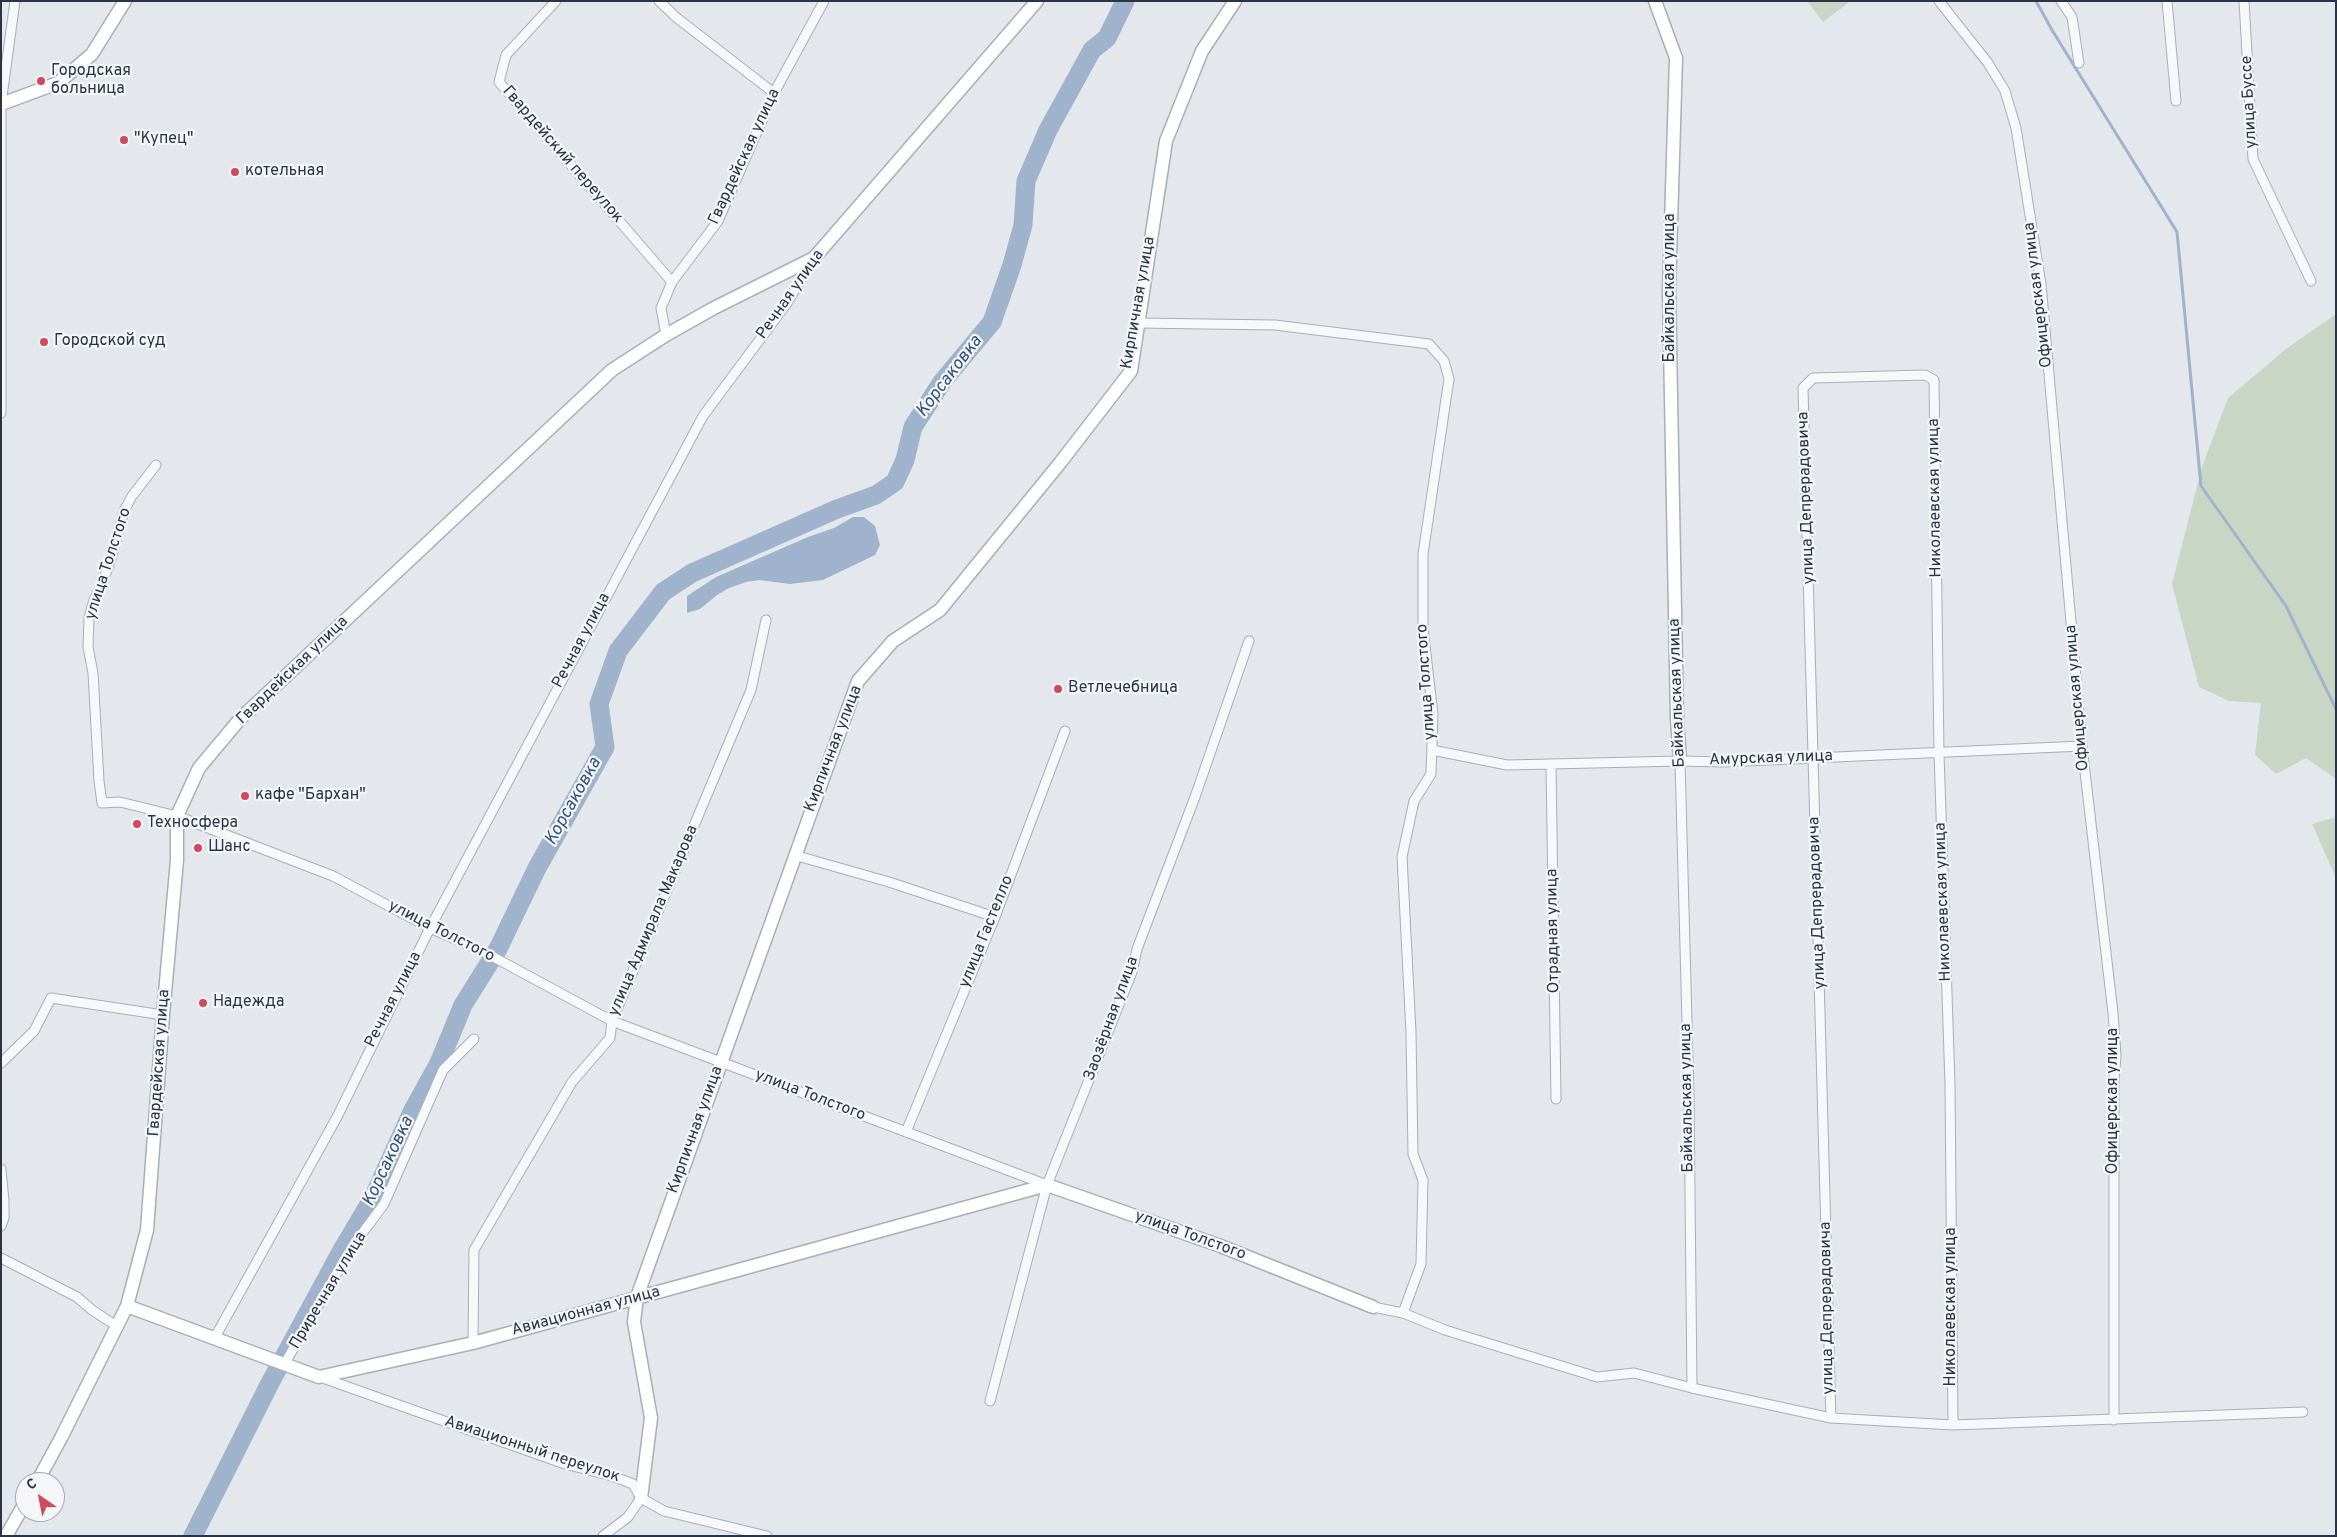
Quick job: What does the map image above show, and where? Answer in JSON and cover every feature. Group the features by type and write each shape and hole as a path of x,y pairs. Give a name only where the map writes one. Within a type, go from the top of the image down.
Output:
{"street":[{"path":"1,413 1,104 15,1"},
{"path":"1,104 58,83 92,54 125,1"},
{"name":"Гвардейский переулок","path":"556,1 506,55 499,82 672,282"},
{"path":"659,1 677,18 774,93"},
{"name":"Гвардейская улица","path":"41,1472 128,1306 147,1230 177,860 178,816 199,768 240,720 612,370 666,335 661,308 672,282 718,221 774,93 824,1"},
{"name":"Речная улица","path":"214,1339 337,1117 430,928 703,416 787,303 814,258 1037,1"},
{"name":"Кирпичная улица","path":"641,1498 651,1418 634,1322 637,1298 794,855 858,681 893,641 940,610 1060,463 1130,371 1166,141 1202,51 1235,1"},
{"name":"Байкальская улица","path":"1655,1 1676,58 1669,290 1677,699 1689,1096 1692,1388"},
{"name":"Офицерская улица","path":"1939,1 1988,64 2005,91 2016,128 2042,284 2082,746 2113,1013 2115,1047 2114,1420"},
{"path":"2061,1 2072,17 2079,62"},
{"path":"2167,1 2176,101"},
{"name":"улица Буссе","path":"2244,1 2253,160 2311,281"},
{"path":"666,335 814,258"},
{"name":"улица Толстого","path":"156,465 132,496 124,510 111,559 94,600 89,618 88,647 93,673 102,803 127,804 178,816 334,876 430,928 486,953 612,1021 1047,1185 1218,1245 1373,1307 1403,1313 1422,1264 1423,1180 1413,1154 1411,1032 1402,857 1414,801 1431,774 1433,714 1423,629 1422,554 1449,379 1444,361 1428,344 1275,326 1138,323"},
{"name":"улица Депрерадовича","path":"1831,1418 1803,388 1814,378 1925,375 1934,380"},
{"name":"Николаевская улица","path":"1934,380 1939,753 1950,1084 1953,1425"},
{"name":"улица Адмирала Макарова","path":"473,1343 474,1250 572,1082 610,1038 612,1021 751,690 766,620"},
{"name":"Заозёрная улица","path":"990,1401 1047,1185 1132,972 1137,950 1195,797 1249,641"},
{"name":"улица Гастелло","path":"906,1132 994,916 1065,731"},
{"name":"Амурская улица","path":"1432,750 1508,765 1680,761 1724,762 1814,756 1884,756 2082,746"},
{"name":"Отрадная улица","path":"1551,764 1556,1099"},
{"path":"794,855 889,882 994,916"},
{"path":"1,1064 34,1031 51,998 163,1015"},
{"name":"Приречная улица","path":"282,1362 352,1247 384,1204 443,1070 474,1039"},
{"path":"1,1168 4,1201 4,1218 1,1226"},
{"name":"Авиационная улица","path":"319,1377 473,1343 1047,1185"},
{"path":"1,1258 23,1267 77,1297 92,1310 118,1327"},
{"path":"128,1306 319,1377"},
{"path":"1403,1313 1453,1332 1597,1376 1634,1373 1692,1388 1831,1418 1953,1425 2303,1412"},
{"name":"Авиационный переулок","path":"319,1377 565,1464 612,1476 633,1484 641,1498 664,1510 768,1536"},
{"path":"603,1536 628,1517 641,1498"},
{"path":"1,1533 6,1536 15,1520"}],"green space":[{"path":"1807,1 1846,1 1848,3 1823,22"},
{"path":"2336,314 2336,779 2306,758 2276,774 2255,755 2261,703 2229,701 2199,687 2172,584 2202,467 2228,398 2286,349"},
{"path":"2336,817 2336,878 2312,824"}],"water":[{"path":"853,517 864,517 875,526 880,545 875,555 823,580 790,584 759,580 746,582 729,588 700,609 687,613 687,596 716,577 808,537 834,528"}],"waterway":[{"name":"Корсаковка","path":"193,1536 270,1383 342,1250 374,1196 413,1110 439,1063 463,1005 498,949 537,868 605,747 599,704 618,651 663,592 692,573 837,509 876,495 895,482 905,460 913,427 942,382 992,322 1012,265 1023,225 1026,181 1048,130 1092,50 1107,38 1125,1"},
{"path":"2036,1 2177,232 2201,486 2286,606 2336,709"}],"place":[{"name":"Городская больница","path":"41,81"},
{"name":"\"Купец\"","path":"124,140"},
{"name":"котельная","path":"235,172"},
{"name":"Городской суд","path":"44,342"},
{"name":"Ветлечебница","path":"1058,689"},
{"name":"кафе \"Бархан\"","path":"245,796"},
{"name":"Техносфера","path":"137,824"},
{"name":"Шанс","path":"198,848"},
{"name":"Надежда","path":"203,1003"}]}
